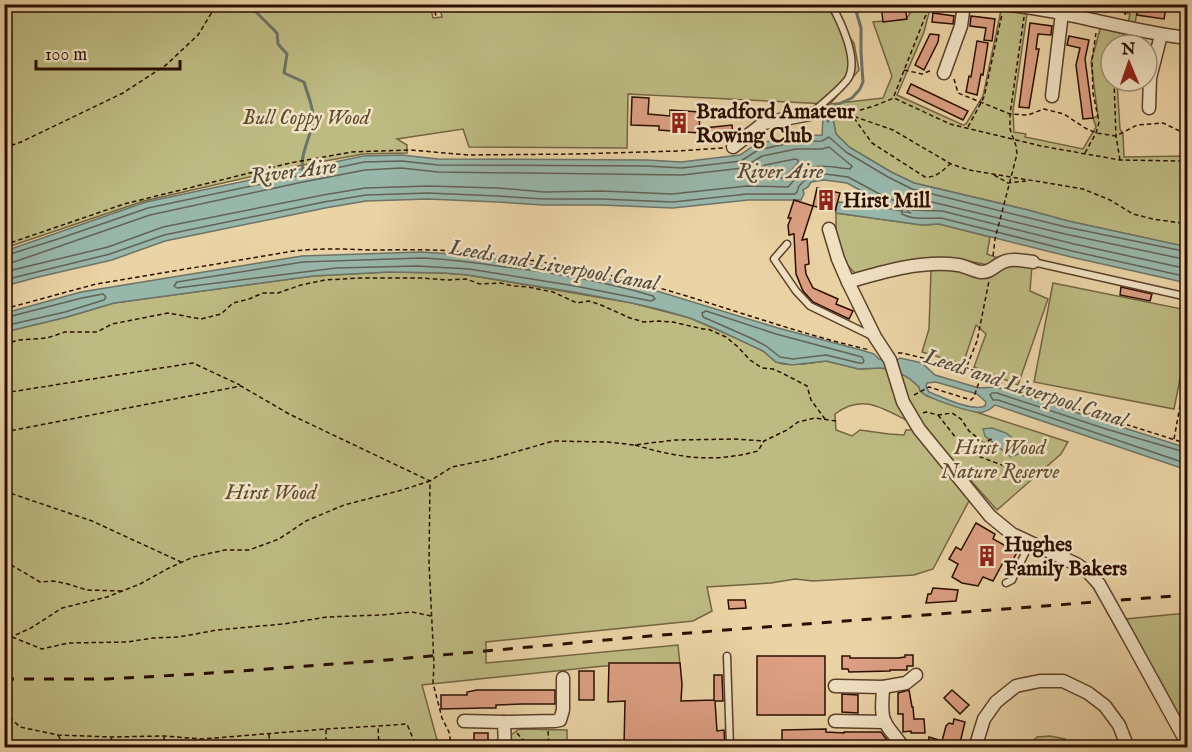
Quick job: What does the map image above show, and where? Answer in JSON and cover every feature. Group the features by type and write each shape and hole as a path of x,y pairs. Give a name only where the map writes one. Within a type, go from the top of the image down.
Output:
{"street":[{"path":"945,73 961,26 964,4"},
{"path":"1002,5 1062,13 1161,35 1188,38"},
{"path":"1052,96 1062,13"},
{"path":"1149,108 1150,78 1161,35"},
{"path":"733,147 764,123 810,114"},
{"path":"829,229 848,282 875,337 888,357 903,402 919,429 990,516 1012,534 1076,564 1088,572 1099,584 1188,745"},
{"path":"848,282 889,270 937,264 960,266 982,272 991,270 1008,260 1033,262"},
{"path":"835,686 883,687 906,683 916,675"},
{"path":"464,721 560,720 563,715 563,678"},
{"path":"975,747 984,719 996,702 1016,686 1040,681 1063,681 1088,693 1105,706 1119,725 1128,747"},
{"path":"883,687 883,716 903,747"},
{"path":"835,721 885,722"},
{"path":"505,722 505,747"}],"lane":[{"path":"810,114 849,78 850,48 831,4"},
{"path":"787,244 774,259 796,291 810,306 875,337"},
{"path":"1033,262 1188,297"},
{"path":"1006,583 1012,580 1030,542"},
{"path":"727,656 730,747"}],"path":[{"path":"4,148 123,93 166,65 198,35 217,4"},
{"path":"433,4 435,15"},
{"path":"894,98 928,4"},
{"path":"968,128 984,97 1002,5"},
{"path":"994,239 1017,154 1010,129 1010,114 1026,7"},
{"path":"1084,154 1096,133 1099,122 1093,93 1092,60 1098,21"},
{"path":"904,70 922,74 936,69 953,76 958,93 1010,114 1028,115 1044,109 1064,114 1096,133 1116,136 1137,125 1163,123 1188,135"},
{"path":"1114,93 1116,136 1120,160"},
{"path":"825,114 847,114 894,98 950,124 1041,146 1120,160 1188,163"},
{"path":"847,114 893,130 951,164 975,172 1083,189 1133,214 1188,224"},
{"path":"853,116 872,143 925,177 931,178 951,164"},
{"path":"4,245 124,204 290,163 352,152 411,150 468,154 566,154 733,147"},
{"path":"994,174 1009,183 1028,180"},
{"path":"4,309 96,284 294,251 363,249 451,251 608,275 888,357 902,353 966,368 985,373 999,382 1037,396 1188,444"},
{"path":"966,368 976,341 991,270"},
{"path":"4,344 19,340 47,338 65,332 97,332 112,324 168,313 201,319 221,314 233,303 263,293 279,293 325,280 466,279 480,284 500,283 553,292 577,303 588,301 644,322 673,322 717,332 762,368 773,369 807,386 811,400 825,419"},
{"path":"1174,440 1188,362"},
{"path":"4,393 193,363 241,386 289,414 430,480"},
{"path":"919,392 929,387 971,400 980,382 999,382"},
{"path":"4,432 241,386"},
{"path":"917,414 952,413 984,443"},
{"path":"938,415 967,452 1018,471"},
{"path":"634,445 675,440 764,441 798,422 815,418 836,421"},
{"path":"967,452 993,438"},
{"path":"10,637 31,628 62,608 124,591 193,557 225,550 249,550 279,539 306,520 430,480 452,467 491,459 553,441 609,442 634,445 665,454 693,457 738,456 758,451 764,441"},
{"path":"430,480 429,563 433,683 452,747"},
{"path":"4,491 92,521 182,562"},
{"path":"4,564 8,563 40,582 53,581 87,590 124,591"},
{"path":"4,611 10,637 4,665"},
{"path":"10,637 42,649 68,643 127,642 179,637 217,630 327,617 412,612 432,616"},
{"path":"4,712 20,727 58,735 111,737 164,736 202,739 407,724 417,747"},
{"path":"547,721 549,747"},
{"path":"505,722 530,747"},
{"path":"378,726 379,747"},
{"path":"326,729 327,747"},
{"path":"269,733 270,747"},
{"path":"58,735 65,747"},
{"path":"164,736 165,747"},
{"path":"111,737 116,747"},
{"path":"202,739 203,747"}],"green space":[{"name":"Bull Coppy Wood","path":"9,4 430,4 433,18 442,17 439,4 825,5 854,43 859,70 830,104 883,98 892,76 873,22 906,19 916,5 922,8 924,5 931,5 924,32 897,95 963,125 966,124 983,96 1001,10 1027,14 1013,111 1014,132 1026,134 1025,137 1083,149 1096,127 1093,118 1098,116 1091,62 1099,33 1099,93 1118,93 1124,157 1187,156 1187,247 1068,221 914,183 849,147 836,134 833,119 823,117 828,104 628,94 627,148 469,147 463,129 397,139 407,145 407,153 363,154 298,166 144,201 5,248 4,7"},
{"path":"1106,5 1138,5 1135,24 1128,23 1130,14 1105,9"},
{"path":"1101,26 1123,33 1099,33"},
{"path":"836,213 922,225 939,224 990,237 987,254 1014,264 1032,265 1030,291 1048,299 1018,385 974,367 986,334 976,325 963,364 922,352 929,329 931,270 959,269 984,274 984,264 958,259 855,273 846,264 836,230"},
{"name":"Hirst Wood","path":"389,272 468,275 632,303 690,318 750,344 776,362 783,364 826,361 859,369 889,369 908,418 906,420 871,405 854,405 835,414 836,430 852,436 860,430 904,435 906,430 915,430 970,499 933,569 914,575 813,581 795,579 771,583 707,587 712,611 693,621 486,642 486,663 678,645 680,665 604,666 422,685 439,747 5,747 4,332 114,303 313,276"},
{"path":"1053,283 1187,310 1187,343 1174,409 1034,382"},
{"name":"Hirst Wood Nature Reserve","path":"897,371 909,378 927,396 1068,442 1061,454 997,510 925,429 897,377"},
{"path":"1187,613 1187,732 1126,619"},
{"path":"519,729 567,730 567,747 511,747 511,735"},
{"path":"1050,736 1065,739 1072,747 1027,747 1037,737"}],"water":[{"name":"River Aire","path":"823,117 833,119 836,134 849,147 914,183 1068,221 1188,247 1187,283 939,224 922,225 836,213 837,202 861,203 911,213 885,204 847,183 824,180 811,182 803,190 801,200 748,200 673,208 428,199 366,201 165,241 112,260 5,286 5,251 146,202 363,156 681,162 740,155 756,144 795,136 822,135"},
{"path":"421,252 468,255 549,267 637,285 778,328 861,350 874,354 879,359 894,362 900,358 922,363 935,375 979,388 997,387 1187,448 1187,470 995,405 983,412 977,412 950,405 920,391 919,387 909,378 896,371 881,368 859,369 826,361 792,365 776,362 763,351 714,328 662,310 574,292 468,275 389,272 313,276 114,303 5,332 5,313 81,292 302,256","holes":["936,382 977,394 986,402 985,406 973,407 957,403 929,392 926,387 927,383"]},
{"path":"992,428 1006,433 1020,444 1021,453 1011,457 985,436 983,429"}],"building":[{"path":"881,4 895,4 896,8 905,7 907,19 883,22"},
{"path":"1138,4 1166,8 1164,19 1137,15"},
{"path":"933,13 954,16 953,24 932,22"},
{"path":"971,16 995,19 992,41 984,40 986,28 970,26"},
{"path":"1030,23 1052,26 1051,35 1038,34 1036,49 1039,49 1029,108 1019,107"},
{"path":"930,34 939,35 938,42 924,70 915,65"},
{"path":"1069,36 1089,40 1085,59 1093,118 1083,119 1076,65 1080,48 1067,45"},
{"path":"977,41 988,43 977,95 966,92"},
{"path":"911,84 968,111 963,120 907,93"},
{"path":"632,97 649,98 648,114 670,116 670,110 700,112 699,133 659,130 659,126 631,125"},
{"path":"732,125 733,137 728,141 705,143 704,128"},
{"name":"Hirst Mill","path":"817,188 840,193 835,211 813,206"},
{"path":"794,200 813,206 802,240 807,239 809,264 805,265 806,274 813,288 838,299 836,304 853,311 849,319 813,302 803,291 796,274 794,234 789,235 788,225"},
{"path":"1121,287 1152,294 1150,301 1120,295"},
{"name":"Hughes Family Bakers","path":"976,523 995,534 993,539 1017,552 1012,562 1005,559 993,581 983,577 978,586 962,583 952,577 958,564 949,559 956,547 961,550"},
{"path":"933,588 958,590 956,601 926,603 928,594 931,594"},
{"path":"728,600 745,600 746,608 729,609"},
{"path":"905,655 913,655 913,666 907,666 907,670 849,672 848,669 842,669 842,656 898,658 905,657"},
{"path":"757,656 825,656 825,715 757,715"},
{"path":"609,663 680,663 681,701 714,700 714,675 722,675 723,701 715,701 717,731 724,730 725,747 624,747 625,701 608,702"},
{"path":"579,671 594,671 594,700 579,700"},
{"path":"555,690 555,704 441,709 441,695 467,695 467,692"},
{"path":"909,690 914,719 924,719 925,733 903,732 903,714 898,714 898,693"},
{"path":"952,690 969,705 960,714 944,698"},
{"path":"842,694 858,695 858,713 842,712"},
{"path":"954,719 965,722 959,747 928,747 929,737 942,741 946,726 949,723 953,724"},
{"path":"826,729 826,732 844,733 881,732 887,743 782,747 782,730"},
{"path":"474,733 488,733 488,747 474,747"}],"waterway":[{"path":"254,4 254,10 277,33 278,44 287,54 284,73 304,82 310,100 313,119 304,151 303,170"},
{"path":"828,121 828,112 832,107 852,98 863,82 861,28 854,4"}],"railway":[{"path":"4,679 107,679 198,674 376,661 661,635 1188,595"}],"place":[{"name":"Bradford Amateur Rowing Club","path":"679,123"},
{"name":"Hirst Mill","path":"826,200"},
{"name":"Hughes Family Bakers","path":"987,556"}],"water label":[{"name":"Leeds and Liverpool Canal","path":"554,264"},
{"name":"Leeds and Liverpool Canal","path":"1026,387"}]}
